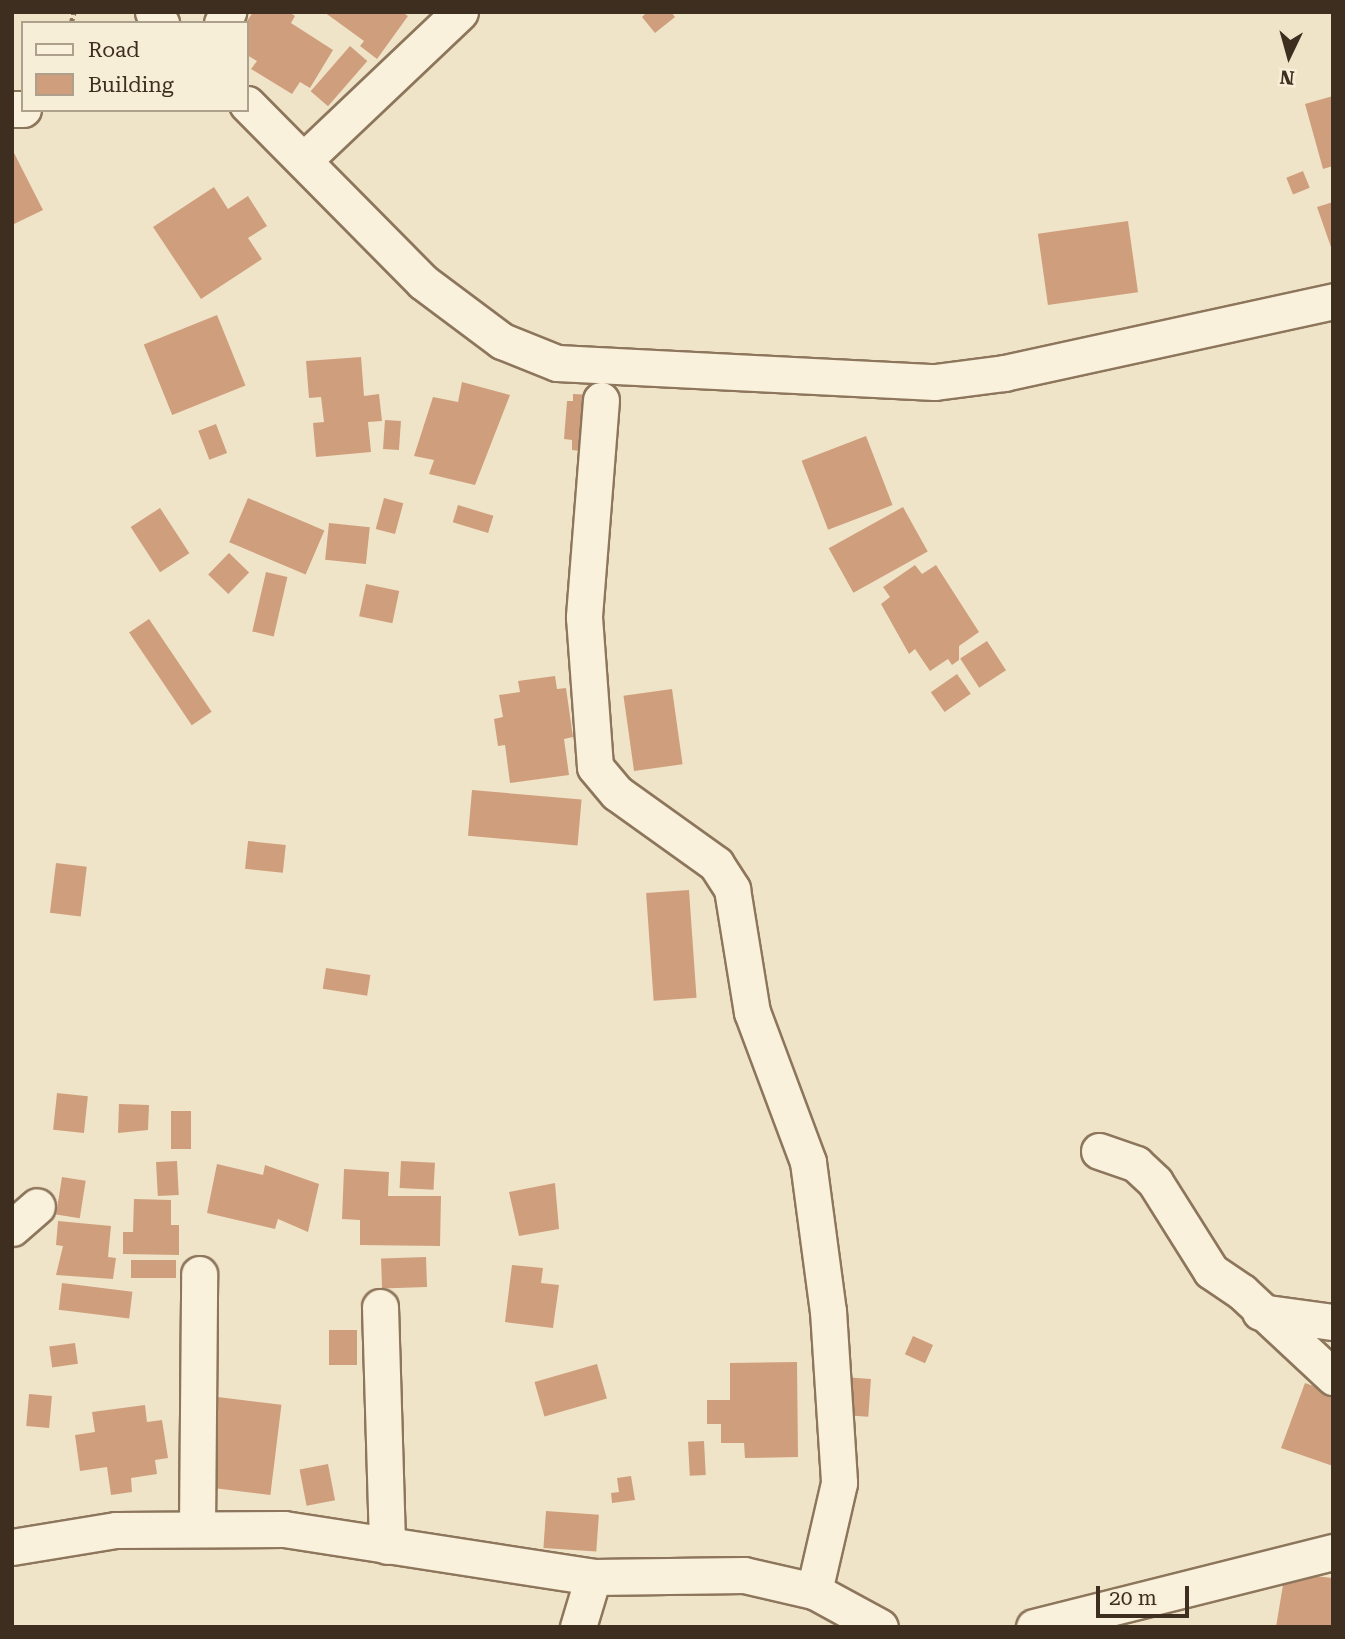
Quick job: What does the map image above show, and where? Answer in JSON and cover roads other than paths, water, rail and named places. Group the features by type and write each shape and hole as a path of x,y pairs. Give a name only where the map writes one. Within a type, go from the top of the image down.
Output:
{"street":[{"path":"304,160 460,12"},
{"path":"248,105 424,282 502,341 557,363 935,382 1004,373 1333,301"},
{"path":"601,400 584,617 595,768 617,793 716,864 732,890 752,1012 808,1162 828,1311 839,1483 814,1591"},
{"path":"1099,1151 1136,1164 1154,1182 1211,1271 1333,1377"},
{"path":"197,1527 199,1274"},
{"path":"380,1307 387,1545"},
{"path":"1260,1312 1333,1322"},
{"path":"12,1547 116,1531 197,1527 284,1529 593,1577 744,1575 814,1591 880,1627"},
{"path":"1034,1627 1085,1621 1333,1552"},
{"path":"578,1627 593,1577"}]}
